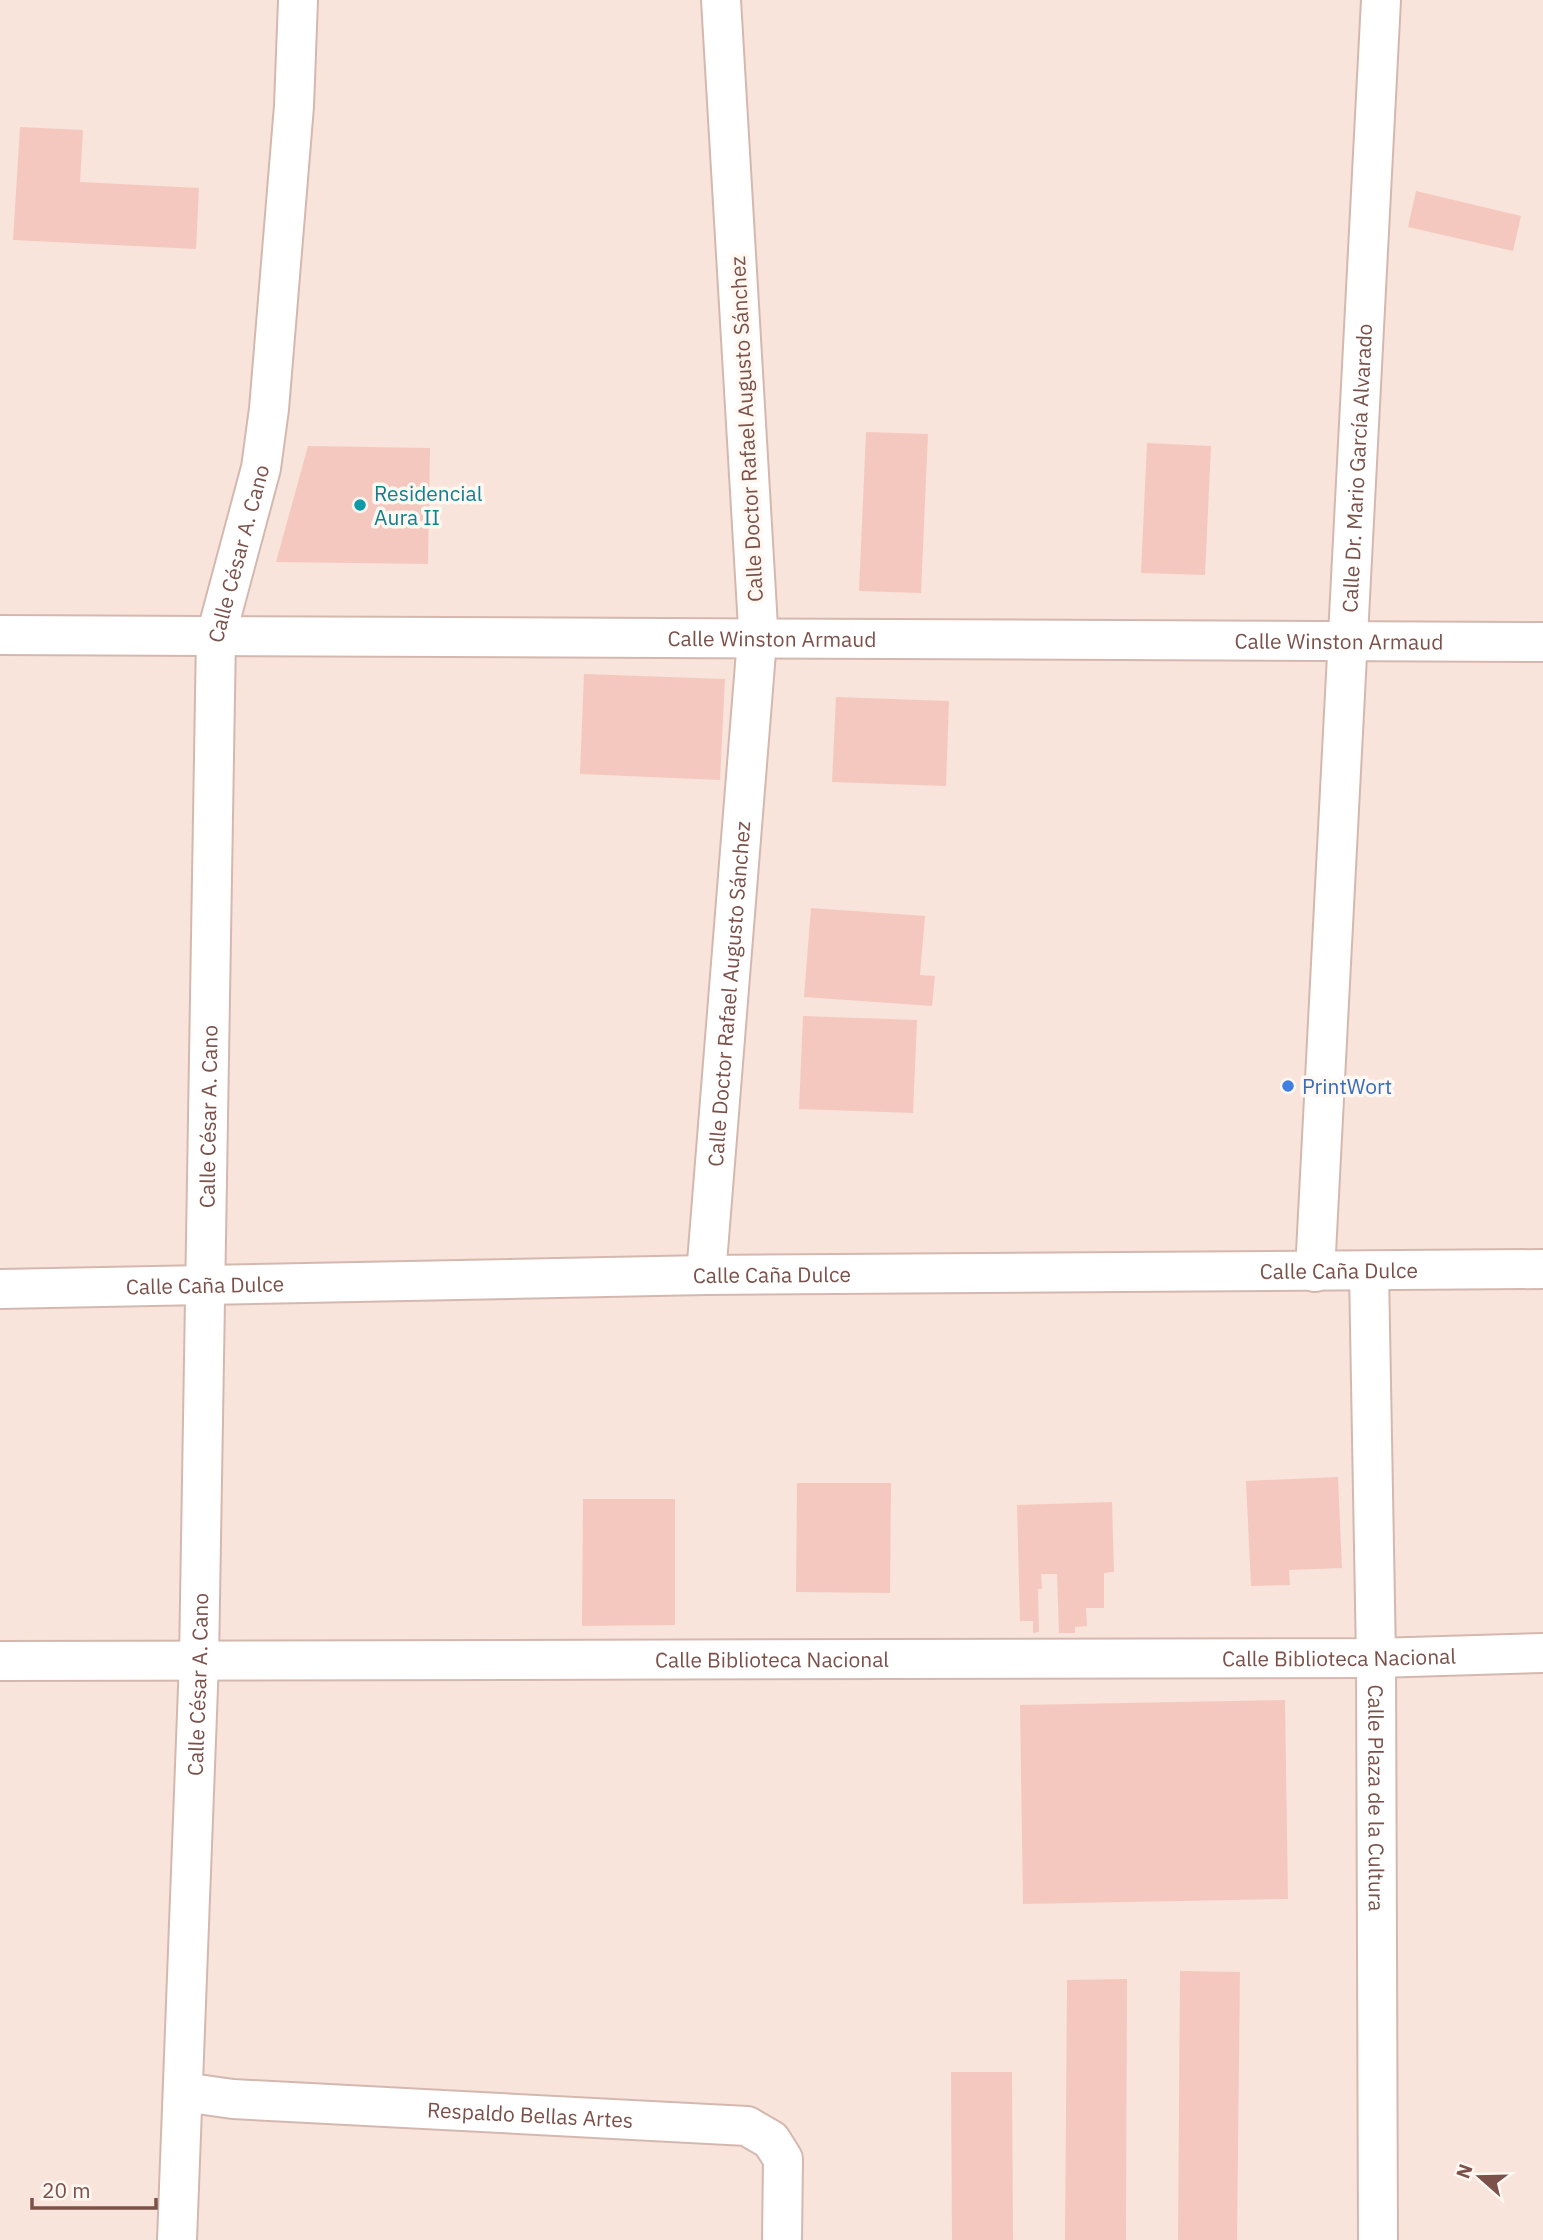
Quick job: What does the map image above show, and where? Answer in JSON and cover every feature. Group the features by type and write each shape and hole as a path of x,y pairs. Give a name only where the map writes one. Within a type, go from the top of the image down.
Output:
{"street":[{"name":"Calle César A. Cano","path":"177,2240 200,1661 216,636 261,468 269,409 294,106 298,0"},
{"name":"Calle Doctor Rafael Augusto Sánchez","path":"706,1275 757,613 721,0"},
{"name":"Calle Dr. Mario García Alvarado","path":"1315,1272 1381,0"},
{"name":"Calle Winston Armaud","path":"0,635 1543,642"},
{"name":"Calle Caña Dulce","path":"0,1289 706,1275 1543,1269"},
{"name":"Calle Plaza de la Cultura","path":"1369,1271 1376,1658 1378,2240"},
{"name":"Calle Biblioteca Nacional","path":"0,1661 1376,1658 1543,1653"},
{"name":"Respaldo Bellas Artes","path":"183,2092 233,2099 747,2126 771,2140 783,2159 782,2240"}],"shaded area":[{"path":"0,0 1543,0 1543,2240 0,2240"}],"building":[{"path":"20,127 83,130 80,182 199,188 196,249 13,240"},
{"path":"1416,191 1521,216 1513,251 1408,227"},
{"path":"866,432 928,434 921,593 859,591"},
{"path":"1147,443 1211,446 1205,575 1141,573"},
{"name":"Residencial Aura II","path":"308,446 430,448 428,564 276,562"},
{"path":"584,674 725,679 720,780 580,774"},
{"path":"836,697 949,701 946,786 832,782"},
{"path":"811,908 925,916 920,975 935,976 932,1006 804,997"},
{"path":"803,1016 917,1020 913,1113 799,1109"},
{"path":"1338,1477 1342,1568 1289,1570 1290,1585 1251,1586 1246,1481"},
{"path":"797,1483 891,1483 890,1593 796,1592"},
{"path":"583,1499 675,1499 675,1625 582,1626"},
{"path":"1112,1502 1114,1572 1104,1573 1104,1608 1086,1608 1087,1626 1075,1627 1075,1633 1059,1633 1057,1574 1041,1574 1042,1589 1038,1589 1039,1632 1033,1633 1033,1621 1020,1621 1017,1505"},
{"path":"1285,1700 1288,1899 1023,1904 1020,1705"},
{"path":"1180,1971 1240,1972 1237,2240 1178,2240"},
{"path":"1127,1979 1126,2240 1065,2240 1067,1980"},
{"path":"951,2072 1012,2072 1013,2240 952,2240"}],"place":[{"name":"Residencial Aura II","path":"360,505"},
{"name":"PrintWort","path":"1288,1086"}]}
